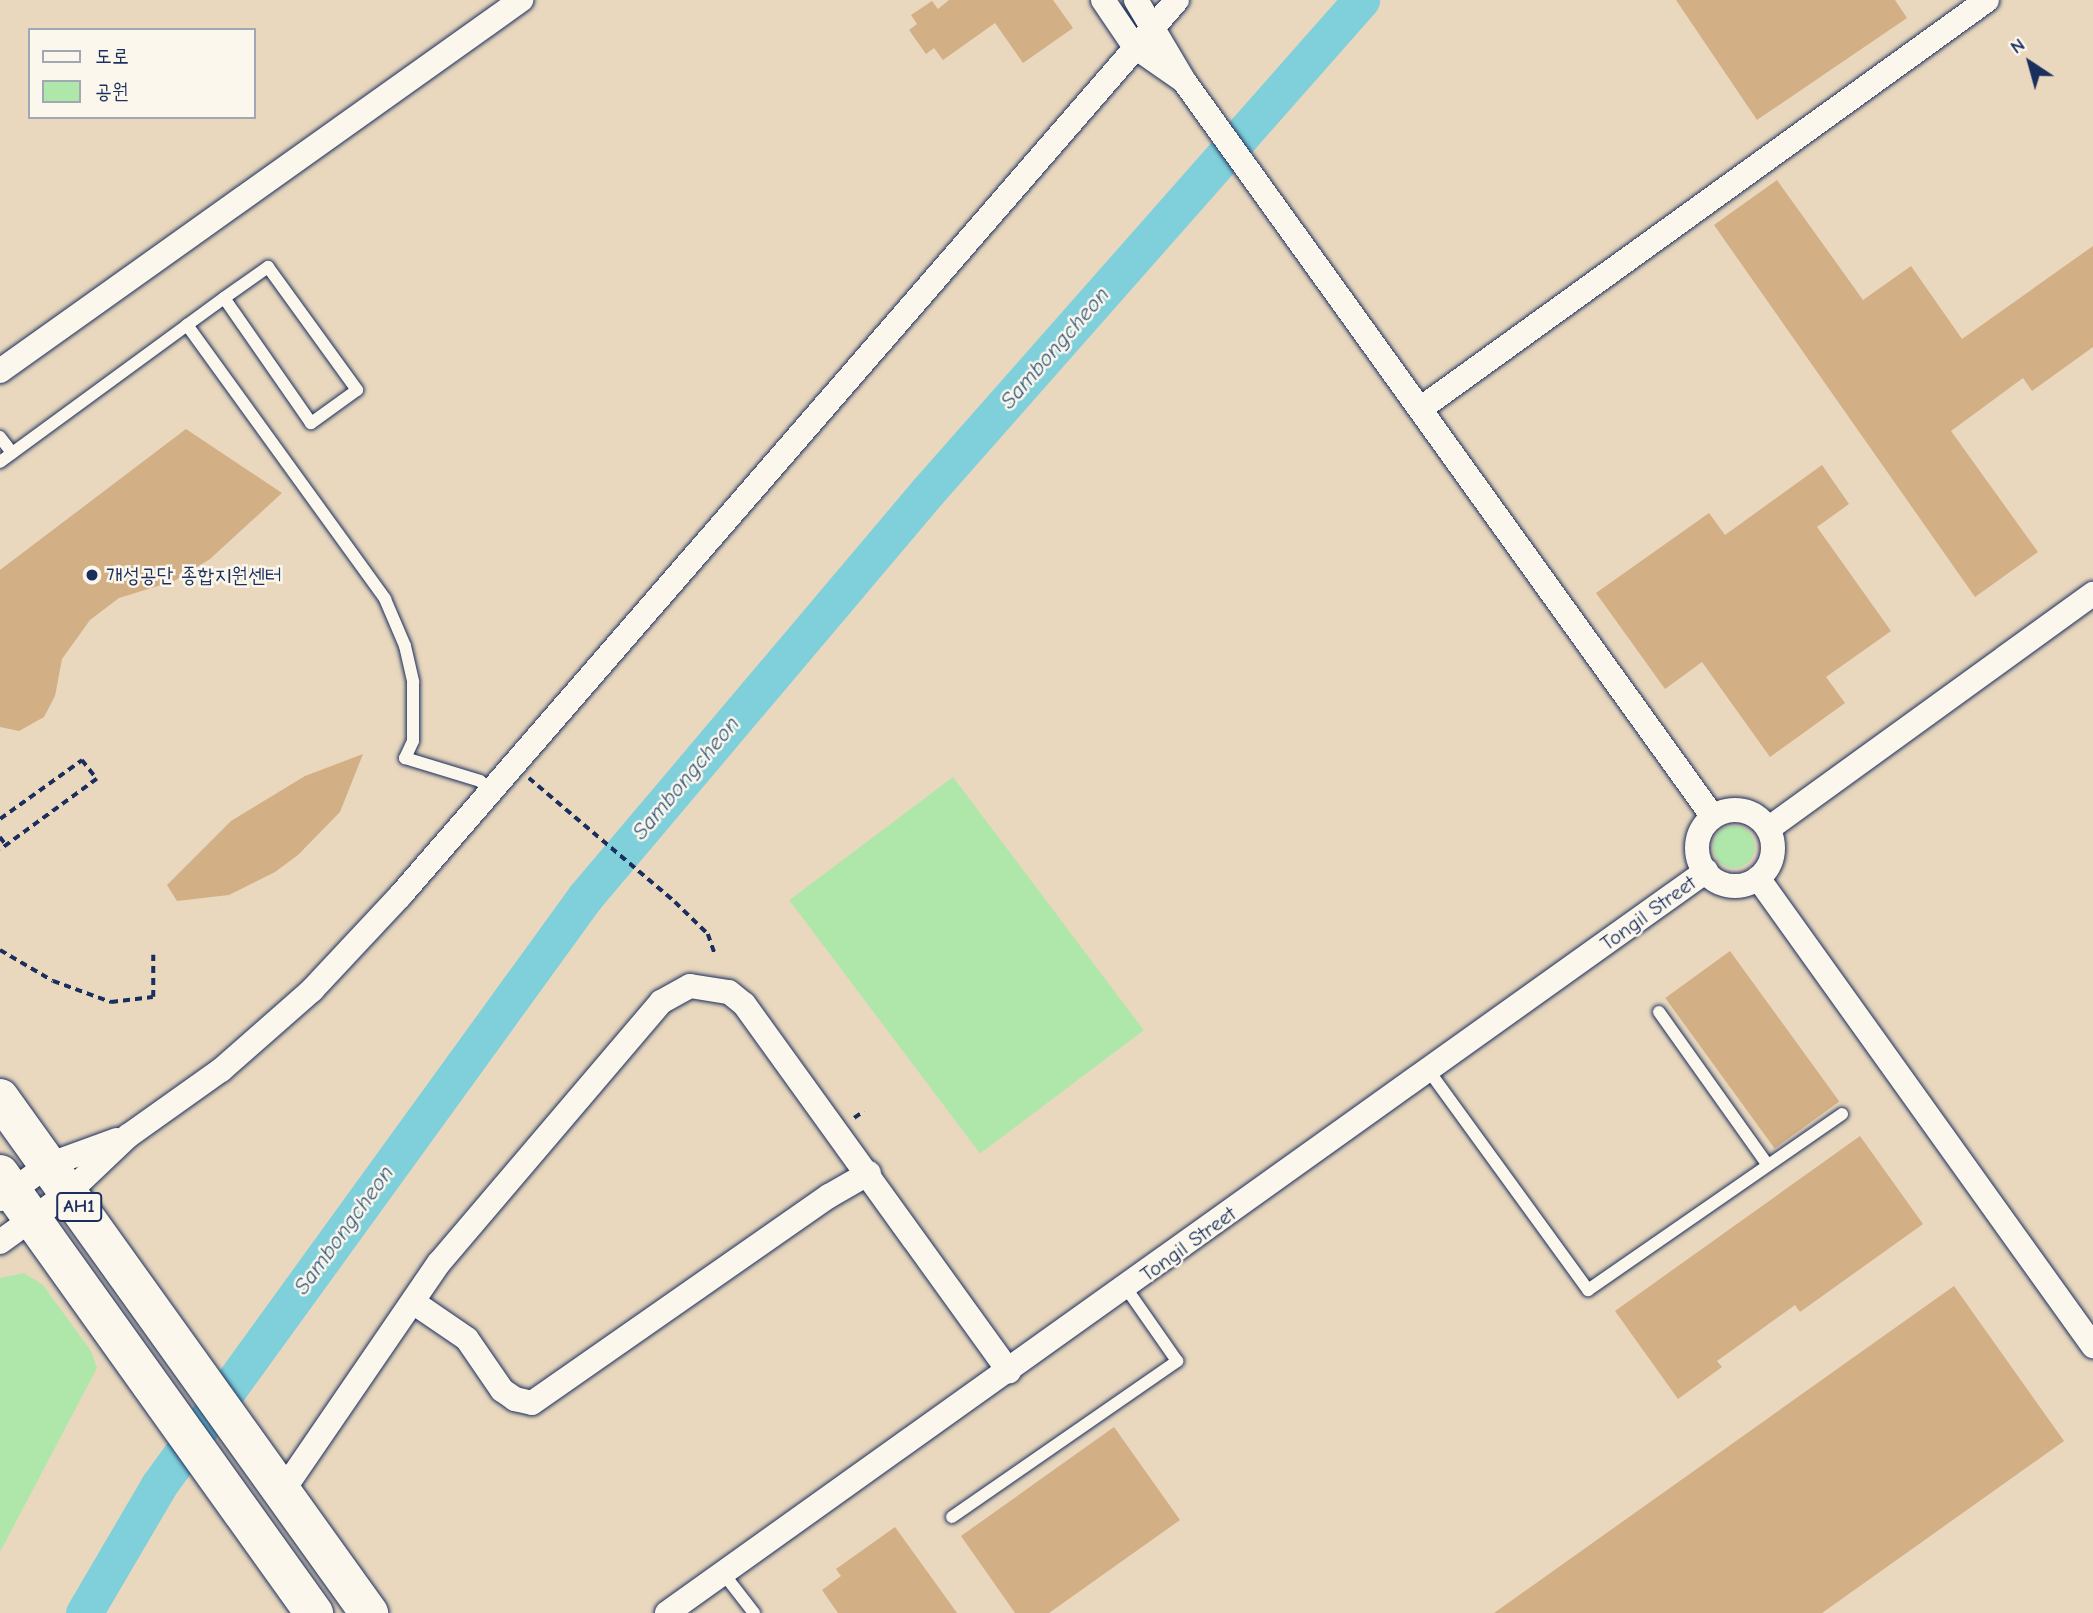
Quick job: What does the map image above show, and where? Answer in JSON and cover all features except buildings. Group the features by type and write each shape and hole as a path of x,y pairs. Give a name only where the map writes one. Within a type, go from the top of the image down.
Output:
{"main road":[{"name":"AH1","path":"0,1098 369,1613"},
{"name":"AH1","path":"11,1196 130,1356 314,1613"}],"street":[{"path":"0,371 521,0"},
{"path":"1103,0 1135,47 1184,81"},
{"path":"1136,0 1155,26 1184,81 1713,817"},
{"path":"11,1196 58,1179 128,1136 221,1070 312,990 491,791 1177,0"},
{"path":"1420,408 1987,0"},
{"path":"1768,829 2093,594"},
{"path":"1744,811 1768,829 1772,855 1758,877 1731,885 1706,871 1698,842 1713,817 1744,811"},
{"name":"Tongil Street","path":"667,1613 1126,1288 1706,871"},
{"path":"1758,877 2093,1346"},
{"path":"282,1492 413,1302 519,1164 676,990 711,986 744,1004 869,1173 1009,1371"},
{"path":"11,1196 58,1179 128,1136"},
{"path":"413,1302 467,1339 502,1390 515,1399 532,1403 829,1196 869,1173"},
{"path":"0,1242 11,1196"}],"lane":[{"path":"0,462 224,298 268,267 357,390 312,422 224,298"},
{"path":"187,325 385,598 405,646 413,682 413,741 405,758 480,781 491,791"},
{"path":"0,437 12,453"},
{"path":"1659,1012 1767,1164"},
{"path":"1429,1071 1588,1290 1842,1114"},
{"path":"952,1517 1177,1361 1126,1288"},
{"path":"723,1573 754,1613"}],"path":[{"path":"0,819 82,760 97,779 0,850"},
{"path":"522,772 675,902 708,934 715,954"},
{"path":"0,836 6,845"},
{"path":"0,950 54,981 111,1002 153,997 153,955"}],"shaded area":[{"path":"0,0 2093,0 2093,1613 0,1613"}],"green space":[{"path":"953,777 1144,1030 980,1154 789,900"},
{"path":"1734,826 1749,832 1755,847 1749,862 1734,868 1719,862 1713,847 1719,832"},
{"path":"24,1273 43,1285 91,1351 97,1368 0,1552 0,1278"}],"waterway":[{"name":"Sambongcheon","path":"84,1613 159,1485 585,897 928,491 1361,0"}],"place":[{"name":"개성공단 종합지원센터","path":"92,575"}]}
